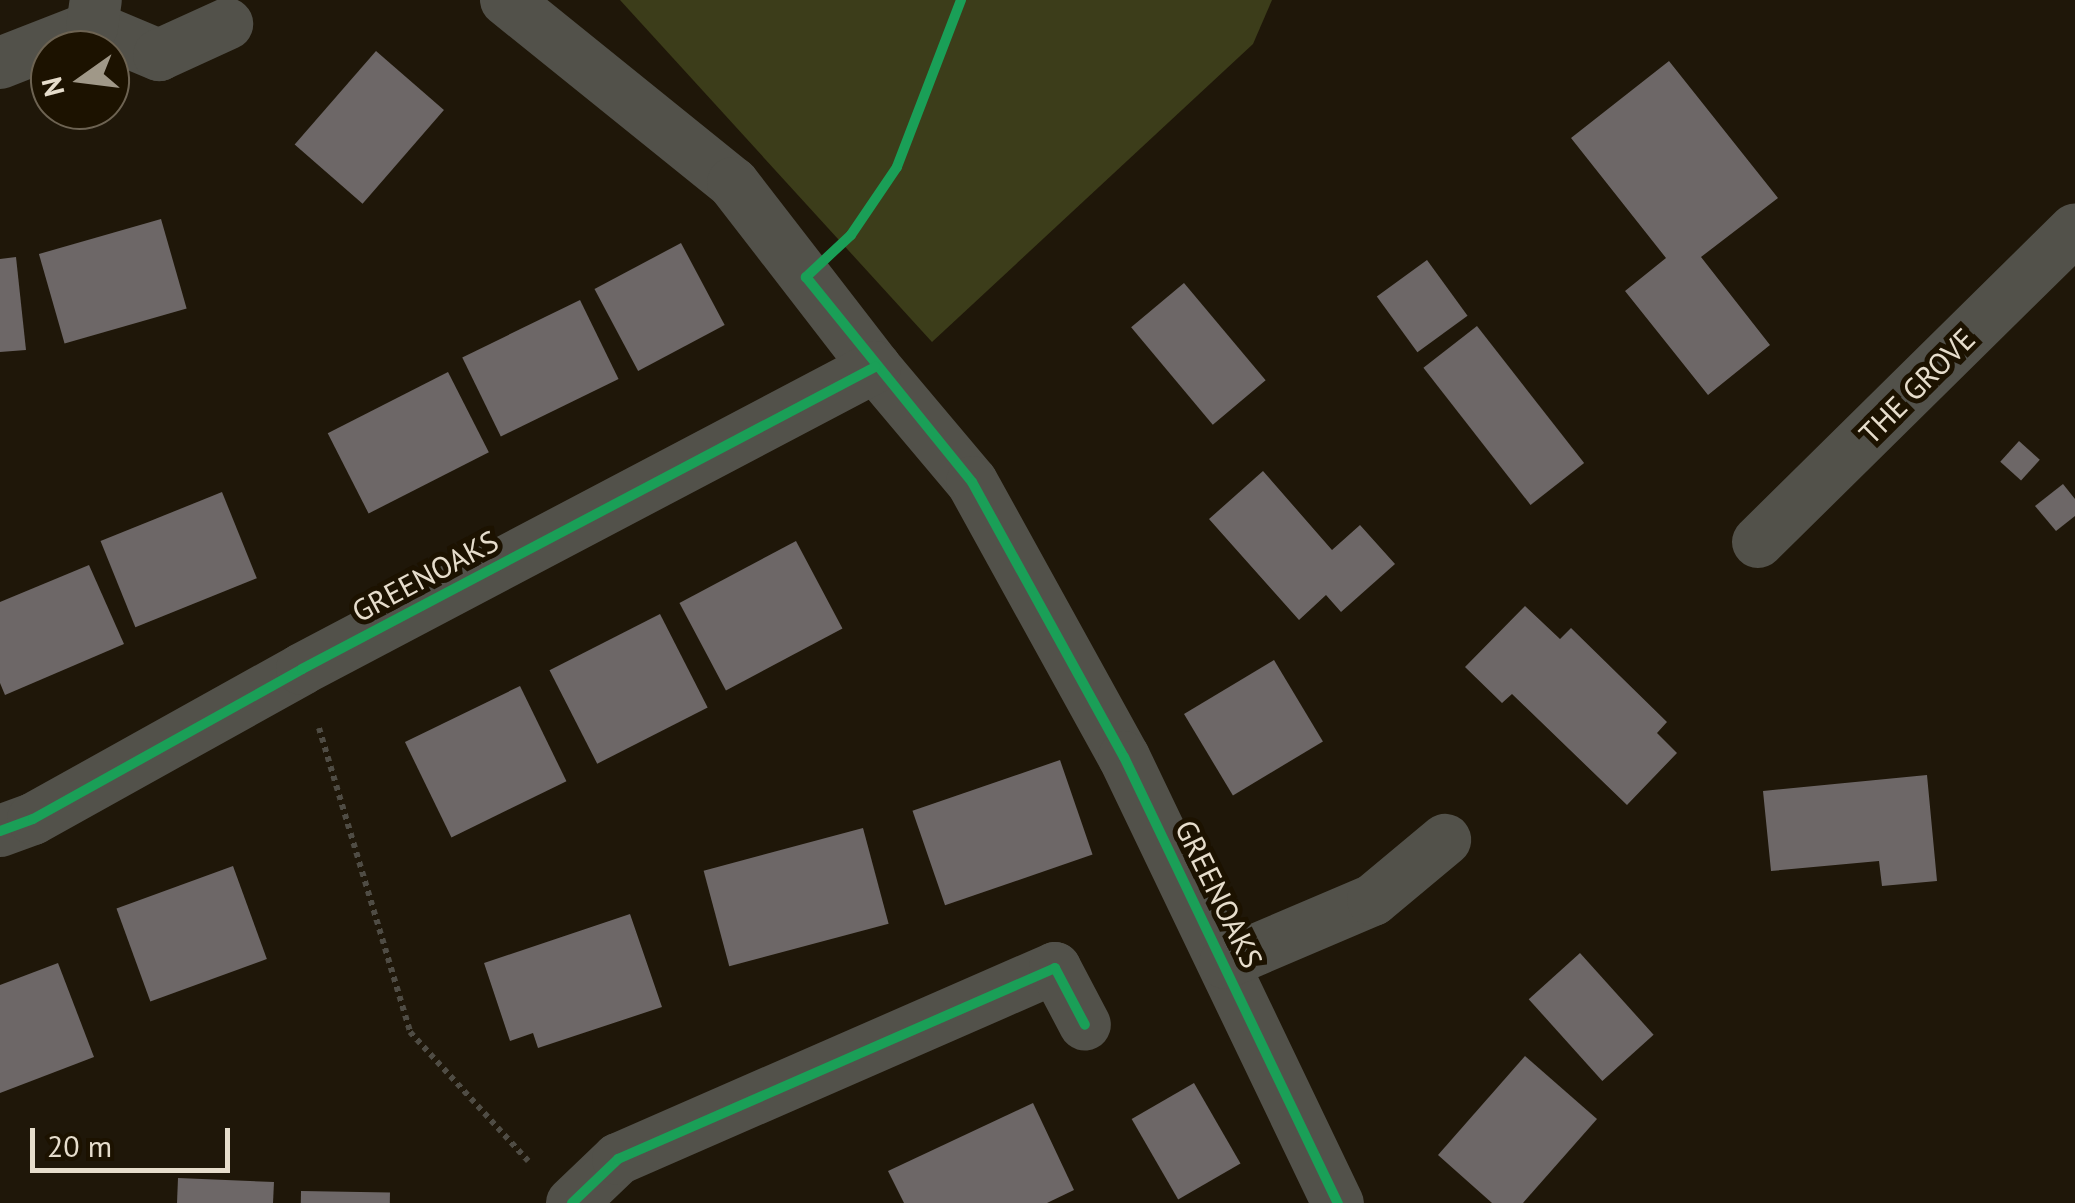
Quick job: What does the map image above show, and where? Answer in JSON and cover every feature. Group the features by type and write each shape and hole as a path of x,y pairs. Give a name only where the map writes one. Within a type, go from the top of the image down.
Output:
{"street":[{"name":"GREENOAKS","path":"506,0 733,183 875,366 972,482 1124,757 1338,1203"},
{"path":"0,63 94,14 159,54 226,24"},
{"name":"THE GROVE","path":"1758,542 2075,230"},
{"name":"GREENOAKS","path":"0,831 32,819 302,669 875,366"},
{"name":"GREENOAKS","path":"1226,964 1373,900 1445,840"},
{"path":"556,1189 1055,968 1085,1025"}],"path":[{"path":"302,669 410,1032 556,1189"}],"shaded area":[{"path":"620,0 1272,0 1253,44 932,342"}],"building":[{"path":"376,51 444,110 363,204 295,145"},
{"path":"1669,61 1778,198 1701,257 1770,345 1708,395 1625,291 1666,258 1571,138"},
{"path":"161,219 187,308 65,343 39,254"},
{"path":"681,243 725,325 638,371 594,289"},
{"path":"16,257 26,350 0,352 0,259"},
{"path":"1427,260 1468,316 1417,352 1377,296"},
{"path":"1184,283 1266,380 1213,425 1131,327"},
{"path":"580,300 619,379 501,437 462,357"},
{"path":"1477,326 1584,463 1531,505 1423,368"},
{"path":"448,372 489,452 369,513 328,433"},
{"path":"2019,441 2040,460 2021,481 2000,462"},
{"path":"1263,471 1332,550 1360,525 1395,564 1341,612 1326,595 1299,620 1209,519"},
{"path":"2063,484 2075,499 2075,516 2056,531 2035,506"},
{"path":"222,492 257,578 135,627 101,541"},
{"path":"796,541 842,628 726,690 679,603"},
{"path":"89,565 124,644 5,695 0,683 0,602"},
{"path":"1525,606 1560,639 1571,628 1667,722 1657,733 1677,753 1627,805 1512,694 1502,703 1465,667"},
{"path":"660,614 708,708 597,764 550,670"},
{"path":"1274,660 1323,741 1233,796 1184,714"},
{"path":"520,686 566,781 451,837 405,742"},
{"path":"1060,760 1093,855 945,905 912,811"},
{"path":"1927,775 1937,881 1882,886 1879,861 1771,871 1763,791"},
{"path":"863,828 889,924 729,966 704,871"},
{"path":"233,866 267,959 150,1001 116,908"},
{"path":"630,914 662,1007 538,1048 533,1033 510,1041 484,963"},
{"path":"1580,953 1654,1035 1602,1081 1529,999"},
{"path":"58,963 94,1057 0,1093 0,985"},
{"path":"1525,1056 1597,1119 1523,1203 1492,1203 1438,1155"},
{"path":"1194,1083 1240,1164 1178,1200 1132,1119"},
{"path":"1033,1103 1074,1190 1047,1203 904,1203 888,1171"},
{"path":"178,1178 274,1182 273,1203 177,1203"},
{"path":"301,1191 390,1193 390,1203 301,1203"}],"cycle path":[{"path":"961,0 897,167 851,235 806,277 972,482 1124,757 1338,1203"},
{"path":"0,831 33,819 302,669 875,367"},
{"path":"572,1203 618,1159 1055,968 1085,1025"}]}
